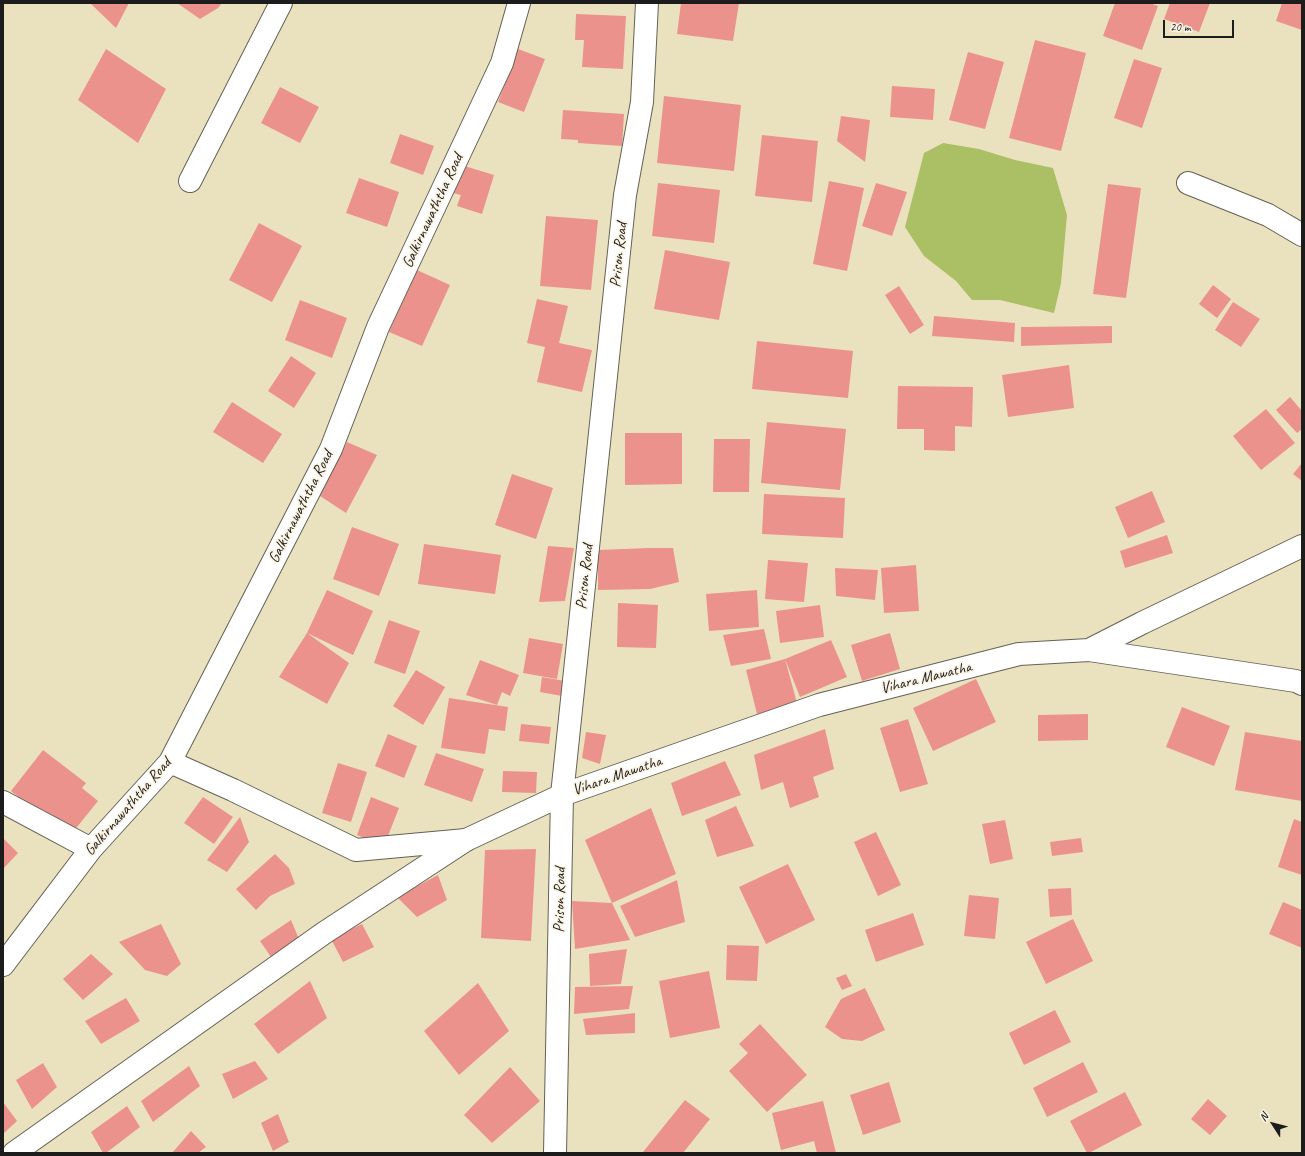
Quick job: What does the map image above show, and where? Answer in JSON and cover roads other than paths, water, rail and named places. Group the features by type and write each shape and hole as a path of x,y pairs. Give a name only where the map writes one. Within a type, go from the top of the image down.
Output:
{"street":[{"path":"190,181 281,3"},
{"name":"Galkirnawaththa Road","path":"3,965 91,849 170,762 332,449 378,327 502,63 519,3"},
{"name":"Prison Road","path":"555,1153 562,795 626,195 642,102 647,3"},
{"path":"1188,183 1268,215 1302,235"},
{"path":"1089,650 1302,546"},
{"name":"Vihara Mawatha","path":"562,795 819,705 1019,654 1089,650 1296,681 1302,684"},
{"path":"170,762 233,790 356,850 466,840"},
{"path":"14,1153 324,933 466,840 562,795"},
{"path":"3,802 91,849"}]}
